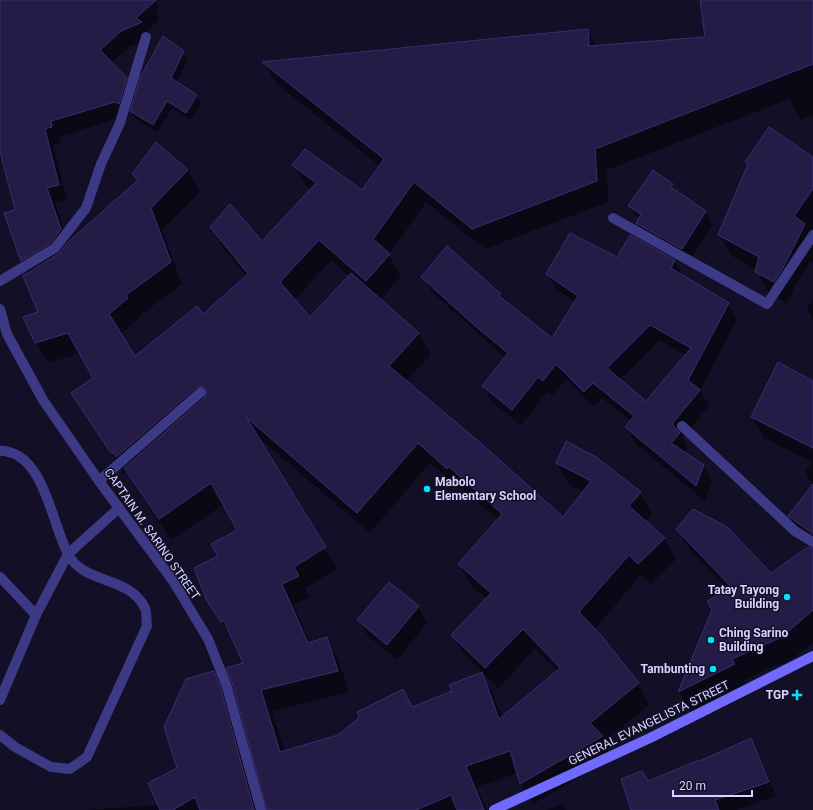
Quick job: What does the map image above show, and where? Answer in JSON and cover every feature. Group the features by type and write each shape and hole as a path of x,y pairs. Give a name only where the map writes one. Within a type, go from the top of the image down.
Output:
{"main road":[{"name":"GENERAL EVANGELISTA STREET","path":"494,810 644,741 813,656"}],"street":[{"path":"0,280 55,248 86,208 101,164 120,123 146,37"},
{"path":"613,218 767,304 813,235"},
{"name":"CAPTAIN M. SARINO STREET","path":"0,309 7,334 43,400 99,481 173,581 208,639 226,684 261,810"},
{"path":"99,481 201,392"},
{"path":"682,426 795,531 813,542"},
{"path":"0,451 18,455 30,466 45,493 68,554 74,563 84,571 134,592 145,609 147,626 87,757 70,769 51,766 14,747 0,735"},
{"path":"0,700 36,615 68,554 119,508"},
{"path":"0,577 36,615"}],"building":[{"path":"0,0 156,0 136,18 142,22 121,31 100,50 127,78 119,104 115,102 51,121 52,127 45,129 59,185 47,188 61,229 51,243 21,261 4,213 15,210 0,151"},
{"path":"700,0 813,0 813,64 595,149 597,181 472,229 414,182 373,239 390,254 366,281 319,240 280,282 310,317 351,273 419,333 389,366 483,445 563,517 591,481 556,463 566,441 596,457 641,492 629,506 665,538 638,564 629,555 579,612 600,634 639,683 590,723 603,736 520,784 510,751 466,766 484,810 457,810 451,795 416,810 267,810 232,682 226,668 243,663 224,621 221,622 207,601 194,568 218,556 211,544 237,530 211,483 159,519 124,468 205,397 207,390 203,386 197,387 116,457 112,452 111,453 71,393 93,378 68,333 35,343 23,317 38,312 23,276 59,253 67,243 138,180 132,174 156,142 188,170 151,208 171,262 126,295 128,298 109,314 135,356 197,306 203,314 248,274 210,227 230,204 262,241 316,183 292,165 305,149 362,190 384,159 262,62 588,29 589,46 705,37","holes":["246,417 357,513 418,443 447,469 449,467 502,514 458,564 491,593 451,635 485,668 523,629 560,668 499,719 482,672 449,685 452,691 412,707 403,689 357,712 359,718 338,735 280,752 261,690 338,671 327,637 308,643 282,584 299,576 294,567 326,547"]},
{"path":"163,36 184,51 171,78 197,95 186,113 167,101 153,125 130,111 141,76"},
{"path":"769,127 813,157 813,189 794,216 805,224 783,268 774,282 755,272 759,257 718,235 748,164 745,162"},
{"path":"653,170 673,184 671,187 706,211 682,249 636,223 641,214 628,206"},
{"path":"570,233 617,257 630,235 675,260 671,268 729,303 688,380 700,390 672,424 680,433 671,443 704,465 696,486 625,427 634,416 593,383 584,392 556,364 543,381 538,377 512,410 482,386 508,353 474,325 421,277 447,246 501,294 499,296 552,338 578,296 546,274","holes":["650,325 691,348 646,401 607,368"]},
{"path":"778,362 813,381 813,448 751,417"},
{"path":"813,484 813,534 788,516"},
{"path":"693,509 727,527 771,573 808,547 813,548 813,610 782,637 732,659 735,664 678,692 712,610 707,601 732,588 676,529"},
{"path":"389,582 419,606 387,645 357,620"},
{"path":"214,671 220,686 254,810 200,810 195,797 173,810 160,810 148,783 177,768 164,727 186,679"},
{"path":"751,738 769,782 715,800 719,810 631,810 621,779 642,771 648,781 699,760 700,761"}],"place":[{"name":"Mabolo Elementary School","path":"427,489"},
{"name":"Tatay Tayong Building","path":"787,597"},
{"name":"Ching Sarino Building","path":"711,640"},
{"name":"Tambunting","path":"713,669"},
{"name":"TGP","path":"797,695"}]}
